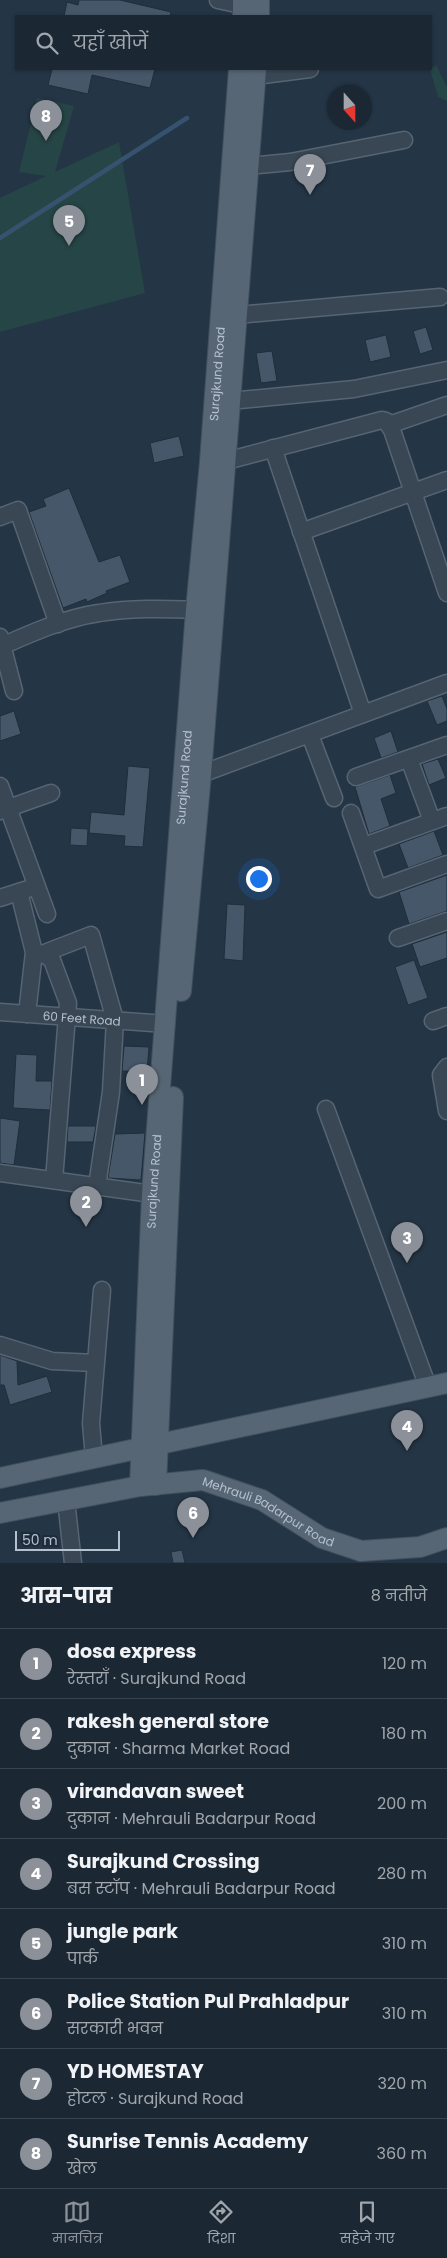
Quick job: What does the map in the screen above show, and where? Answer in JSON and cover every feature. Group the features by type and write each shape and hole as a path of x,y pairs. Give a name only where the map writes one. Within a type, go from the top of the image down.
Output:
{"main road":[{"name":"Surajkund Road","path":"148,1485 152,1194 205,610 226,460 248,166 250,71"},
{"name":"Surajkund Road","path":"149,1447 172,1098 201,774 210,462 250,71"},
{"path":"0,1478 437,1385"},
{"name":"Mehrauli Badarpur Road","path":"0,1513 148,1485 203,1480 262,1500 322,1538 361,1551 420,1547 447,1538"}],"street":[{"path":"218,0 251,8"},
{"path":"250,71 280,70"},
{"path":"248,166 290,162 404,140"},
{"path":"237,315 440,297"},
{"path":"230,401 354,389 447,370"},
{"path":"389,425 447,406"},
{"path":"226,460 382,420 389,425 447,594"},
{"path":"273,448 363,714"},
{"path":"301,532 447,480"},
{"path":"0,517 18,510 58,624"},
{"path":"14,691 1,643 58,624 110,611 205,610"},
{"path":"201,774 447,683"},
{"path":"310,735 334,798"},
{"path":"356,777 447,745"},
{"path":"364,846 439,818 410,759"},
{"path":"0,786 4,810 47,914"},
{"path":"4,810 52,793"},
{"path":"351,813 378,889 447,864"},
{"path":"0,898 37,886"},
{"path":"19,892 38,953 28,1014"},
{"path":"398,938 447,921"},
{"path":"38,953 91,935 115,1020 111,1092 97,1186"},
{"path":"38,953 52,960 68,1003 54,1180"},
{"name":"60 Feet Road","path":"0,1012 166,1024"},
{"path":"447,1067 441,1075 447,1112"},
{"path":"326,1109 437,1385"},
{"path":"0,1173 152,1194"},
{"path":"94,1458 91,1423 102,1290"},
{"path":"0,1345 52,1361 95,1363"},
{"path":"66,1500 73,1563"}],"green space":[{"path":"436,65 447,87 447,101 438,97 430,70"},
{"path":"37,98 74,106 55,172 119,142 145,293 0,332 0,198 46,176 19,172"}],"building":[{"path":"79,0 120,0 171,12 170,15 64,15 67,2 78,5"},
{"path":"52,70 155,70 150,88 92,75 88,94 48,85"},
{"path":"426,327 433,350 420,354 413,331"},
{"path":"386,335 391,357 370,362 365,340"},
{"path":"272,351 277,381 261,383 256,353"},
{"path":"179,436 184,456 154,463 150,443"},
{"path":"69,488 99,562 120,555 130,582 106,591 107,593 87,602 86,599 63,608 29,512 46,506 43,499"},
{"path":"442,696 447,709 447,721 437,725 427,701"},
{"path":"14,711 21,734 0,741 0,716"},
{"path":"391,731 398,752 381,758 374,738"},
{"path":"438,759 446,778 429,785 422,764"},
{"path":"128,766 150,768 143,847 124,846 125,836 89,833 91,812 124,815"},
{"path":"390,775 396,793 381,799 390,826 369,834 355,787"},
{"path":"71,828 88,829 87,846 70,845"},
{"path":"434,831 443,855 408,868 399,844"},
{"path":"447,875 447,911 409,924 399,892"},
{"path":"227,904 245,905 243,961 224,959"},
{"path":"447,932 447,958 420,967 412,944"},
{"path":"414,960 428,998 408,1005 395,967"},
{"path":"124,1046 149,1047 147,1072 122,1071"},
{"path":"16,1054 37,1055 36,1081 52,1081 50,1110 13,1108"},
{"path":"0,1118 20,1121 14,1165 0,1163"},
{"path":"68,1126 96,1126 93,1142 67,1142"},
{"path":"145,1133 141,1180 108,1178 115,1134"},
{"path":"0,1355 17,1361 18,1385 47,1376 52,1392 10,1405 4,1385 0,1385"},
{"path":"182,1550 185,1563 173,1563 171,1552"}],"waterway":[{"path":"0,238 187,118"}],"place":[{"name":"Sunrise Tennis Academy","path":"46,141"},
{"name":"YD HOMESTAY","path":"310,195"},
{"name":"jungle park","path":"69,246"},
{"name":"dosa express","path":"142,1105"},
{"name":"rakesh general store","path":"86,1227"},
{"name":"virandavan sweet","path":"407,1263"},
{"name":"Surajkund Crossing","path":"407,1451"},
{"name":"Police Station Pul Prahladpur","path":"193,1538"}]}
